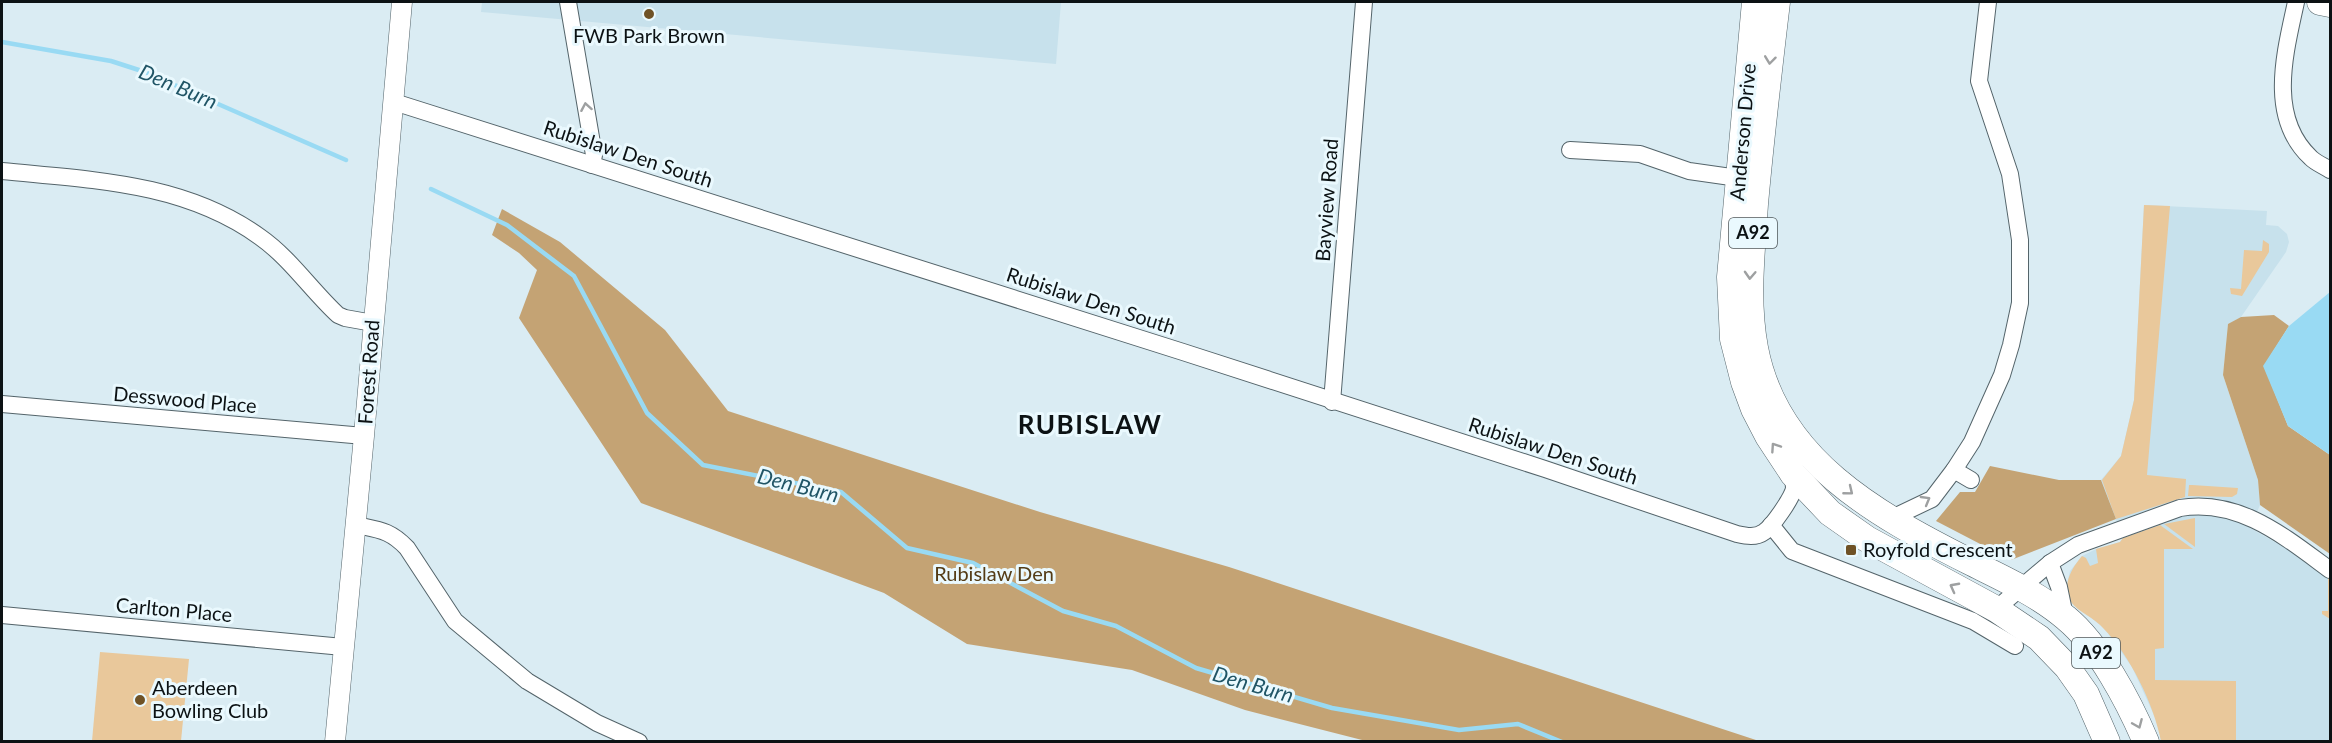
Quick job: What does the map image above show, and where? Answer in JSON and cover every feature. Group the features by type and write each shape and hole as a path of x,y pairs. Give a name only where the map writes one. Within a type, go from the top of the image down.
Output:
{"main road":[{"name":"Anderson Drive","path":"1755,2 1730,277 1733,339 1744,382 1754,409 1768,436 1793,474 1830,513 1867,539 1996,609 2039,638 2067,667 2086,694 2107,741"},
{"name":"Anderson Drive","path":"1777,2 1761,131 1749,279 1756,351 1771,396 1787,428 1800,444 1833,478 1861,500 1890,519 2020,587 2064,616 2080,631 2121,689 2145,741"},
{"path":"2320,2 2331,4"},
{"path":"2020,587 2033,613 2058,634 2097,682 2115,714 2125,741"}],"street":[{"name":"Forest Road","path":"335,741 402,2"},
{"path":"568,2 594,155 592,165"},
{"name":"Bayview Road","path":"1332,402 1364,2"},
{"path":"1890,519 1932,499 1954,471 1972,442 2002,375 2020,303 2020,240 2010,174 1979,81 1988,2"},
{"path":"2296,2 2287,41 2282,82 2283,110 2293,136 2312,159 2331,170"},
{"name":"Rubislaw Den South","path":"394,102 1183,352 1545,469 1737,534 1756,535 1764,532 1771,525"},
{"path":"1570,150 1640,154 1689,171 1738,178"},
{"path":"2,171 119,183 156,190 228,216 261,237 284,257 338,315 373,323"},
{"name":"Desswood Place","path":"2,404 364,436"},
{"path":"1954,471 1971,480"},
{"path":"1793,474 1794,489 1771,525 1792,550 1973,621 2015,646"},
{"path":"1996,609 2050,562 2078,545 2180,508 2197,505 2220,507 2263,524 2331,570"},
{"path":"356,525 386,531 398,538 455,621 527,681 597,723 639,741"},
{"path":"2050,562 2059,587 2064,616"},
{"name":"Carlton Place","path":"2,615 343,647"}],"shaded area":[{"path":"482,2 1061,2 1056,64 481,12"},
{"path":"2144,205 2267,211 2266,225 2278,226 2287,234 2289,242 2286,252 2241,317 2228,325 2223,375 2258,480 2260,505 2250,528 2310,562 2330,577 2330,741 2161,741 2158,724 2132,667 2104,628 2071,602 2067,585 2070,571 2082,556 2120,542 2123,538 2101,480 2121,456 2134,400"},
{"path":"2144,205 2170,206 2147,475 2186,479 2185,497 2116,519 2102,480 2121,456 2134,400"},
{"path":"2263,240 2269,244 2269,252 2242,296 2231,294 2230,288 2241,289 2244,250 2262,251"},
{"path":"2189,485 2238,488 2237,494 2232,497 2188,496"},
{"path":"2195,518 2195,547 2164,524"},
{"path":"2160,525 2193,549 2164,549 2164,648 2155,649 2155,680 2236,681 2236,741 2161,741 2147,697 2131,666 2100,624 2074,606 2068,596 2069,577 2082,556 2086,558 2090,566 2098,563 2096,549 2120,542 2123,538"},
{"path":"2328,575 2330,577 2330,619 2322,614 2322,611 2328,611"},
{"name":"Aberdeen Bowling Club","path":"100,652 189,659 181,741 92,741"}],"green space":[{"name":"Rubislaw Den","path":"502,209 560,242 665,330 728,411 1040,512 1229,567 1759,741 1366,741 1245,710 1132,670 967,644 884,593 641,503 519,318 537,270 519,253 492,235"},
{"path":"2274,315 2289,326 2264,366 2288,426 2330,455 2330,554 2260,505 2258,480 2223,375 2228,324 2241,317"},
{"path":"1990,466 2059,480 2101,480 2116,519 2011,560 1936,521 1960,492 1975,492"}],"water":[{"path":"2330,292 2330,455 2288,426 2263,366 2289,326"}],"waterway":[{"name":"Den Burn","path":"2,42 111,61 145,72 346,160"},
{"name":"Den Burn","path":"431,189 507,225 574,276 647,413 703,465 841,492 907,548 973,563 1063,611 1116,626 1196,668 1332,708 1459,730 1518,724 1562,742"}],"place":[{"name":"FWB Park Brown","path":"649,14"},
{"name":"Royfold Crescent","path":"1851,550"},
{"name":"Aberdeen Bowling Club","path":"140,700"}],"district":[{"name":"RUBISLAW","path":"1090,425"}]}
